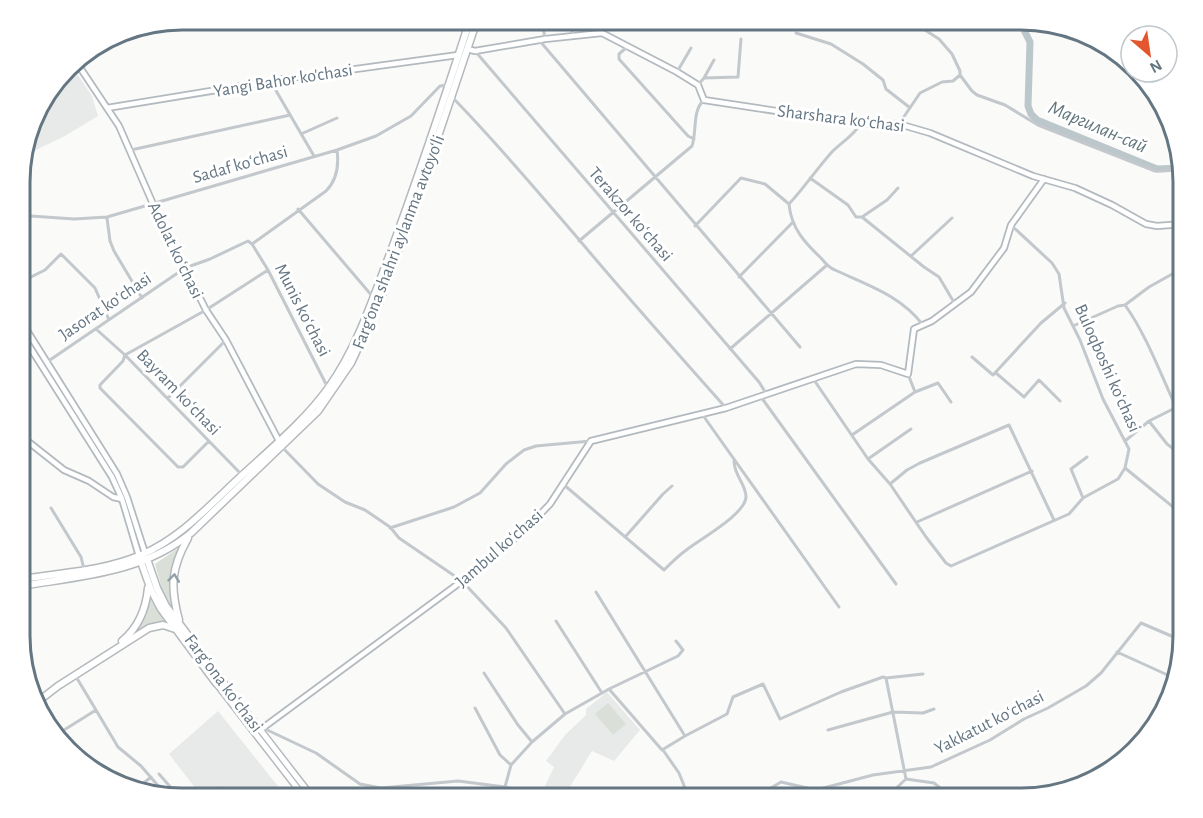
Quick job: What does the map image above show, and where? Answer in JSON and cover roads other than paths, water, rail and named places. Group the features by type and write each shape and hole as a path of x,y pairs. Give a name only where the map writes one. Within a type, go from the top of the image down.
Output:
{"highway":[{"name":"Farg‘ona shahri aylanma avtoyo‘li","path":"143,558 191,533 325,402 357,353 379,303 467,30"},
{"name":"Farg‘ona shahri aylanma avtoyo‘li","path":"143,558 183,530 242,475 280,444 328,389 357,340 471,50 475,30"},
{"path":"44,698 110,652 153,627 178,628 172,579 180,553 191,533"},
{"path":"30,578 143,558"},
{"path":"30,585 106,573 143,558"},
{"name":"Fargʻona koʻchasi","path":"143,558 149,584 157,603 219,681"},
{"name":"Fargʻona koʻchasi","path":"143,558 178,628"},
{"path":"110,652 129,635 142,615 149,584"}],"main road":[{"name":"Fargʻona koʻchasi","path":"219,681 262,729 306,788"},
{"name":"Fargʻona koʻchasi","path":"219,681 298,788"}],"street":[{"path":"542,30 542,40 695,226 800,347"},
{"path":"572,30 573,36"},
{"path":"925,30 939,39 958,64 960,75 977,95 1005,105 1038,125 1155,171 1173,170"},
{"path":"471,50 602,33 698,85 704,100 697,107 692,146 579,241"},
{"path":"796,33 831,44 855,59 880,76 886,89 909,107"},
{"path":"704,78 738,77 741,39"},
{"path":"628,46 619,54 619,59 694,140"},
{"path":"677,72 691,48"},
{"name":"Terakzor koʻchasi","path":"471,50 759,382 767,395"},
{"name":"Yangi Bahor ko'chasi","path":"108,108 458,55"},
{"path":"698,85 714,60"},
{"name":"Adolat koʻchasi","path":"81,69 120,126 153,204 206,310 226,340 280,444"},
{"path":"899,123 920,93 942,82 951,82 960,75"},
{"path":"271,82 314,156"},
{"name":"Sadaf koʻchasi","path":"30,216 74,219 107,217 336,150 376,136 398,125 411,116 440,86 448,85"},
{"path":"452,97 526,176 579,241 726,408"},
{"name":"Sharshara koʻchasi","path":"704,100 861,123 899,123 930,133 1044,179 1075,188 1146,224 1173,225"},
{"path":"130,151 290,115"},
{"path":"301,134 337,118"},
{"path":"789,204 832,152 847,141 861,123"},
{"name":"Jasorat koʻchasi","path":"47,362 185,268 248,241 252,244 331,186 338,163 336,150"},
{"path":"695,226 741,178 765,184 789,204 793,222 801,240 827,265 833,270 879,288 910,310 923,325"},
{"path":"810,178 848,205 856,218 862,217 886,200 898,188"},
{"path":"915,392 908,374 914,329 932,321 971,292 1004,248 1011,225 1044,179"},
{"path":"298,209 374,297"},
{"path":"107,217 110,241 114,251 142,298"},
{"path":"862,217 939,277 955,304"},
{"path":"911,256 952,218"},
{"path":"739,277 793,222"},
{"name":"Buloqboshi koʻchasi","path":"1011,225 1052,263 1059,274 1064,308 1080,340 1102,399 1129,449 1125,468"},
{"name":"Munis koʻchasi","path":"252,244 268,270 328,389"},
{"path":"30,278 45,270 61,254 96,288 109,320"},
{"path":"730,349 827,265"},
{"path":"209,441 183,467 178,467 100,388 100,385 123,361 125,355 206,310 268,270"},
{"path":"1073,326 1125,305 1149,287 1173,274"},
{"path":"996,374 1041,323 1065,303"},
{"path":"1125,305 1141,327 1144,340 1173,401"},
{"name":"Bayram koʻchasi","path":"96,329 125,355 242,475"},
{"path":"30,335 117,474 127,497 143,558"},
{"path":"168,399 226,340"},
{"path":"30,347 112,477 143,558"},
{"path":"972,357 992,375 996,374 1024,397 1039,380 1060,401"},
{"path":"390,528 454,507 480,493 506,464 524,450 543,445 591,441 726,408 856,364 881,365 908,374"},
{"path":"813,380 868,459 890,483 926,537 951,567 1069,514 1083,498 1118,479 1125,468 1173,507"},
{"path":"852,435 915,392 938,383 951,402"},
{"path":"760,397 896,584"},
{"path":"1125,441 1149,421 1173,409"},
{"path":"702,414 839,608"},
{"path":"1149,421 1173,448"},
{"path":"890,483 920,463 1007,425 1010,426 1054,520"},
{"path":"868,459 911,429"},
{"name":"Jambul koʻchasi","path":"262,729 462,581 525,530 550,504 591,441"},
{"path":"30,443 64,470 89,481 113,497 122,499"},
{"path":"280,444 318,484 345,502 365,510 390,528 399,538 462,581 507,628 565,714"},
{"path":"1083,498 1071,469 1087,457"},
{"path":"562,484 664,570 683,552 740,509 746,495 734,469 734,461"},
{"path":"917,522 1032,471"},
{"path":"626,536 672,486"},
{"path":"51,508 81,557 84,569"},
{"path":"596,592 685,736"},
{"path":"556,621 602,693"},
{"name":"Yakkatut koʻchasi","path":"824,788 873,775 931,767 990,740 1024,718 1048,708 1086,686 1101,673 1137,631 1141,623 1173,637"},
{"path":"505,787 511,765 532,742 565,714 681,653 682,648 676,641"},
{"path":"1117,652 1168,675"},
{"path":"484,673 532,742"},
{"path":"663,750 727,714 733,697 763,684 780,719 841,692 883,677 923,674"},
{"path":"75,675 118,747 141,766 159,786"},
{"path":"886,678 906,779"},
{"path":"609,689 663,750 679,773 685,788"},
{"path":"475,708 500,755 511,765"},
{"path":"63,731 96,710"},
{"path":"828,730 893,712 923,713 934,710"},
{"path":"262,729 316,753 360,784 381,788 458,782 509,788"},
{"path":"159,774 171,788"},
{"path":"144,783 151,777"},
{"path":"896,788 906,779"},
{"path":"906,779 934,783 940,788"},
{"name":"Yakkatut koʻchasi","path":"771,788 781,782 807,788"}],"waterway":[{"name":"Маргилан-сай","path":"1024,30 1030,42 1028,106 1031,114 1037,120 1157,169 1172,168"}]}
